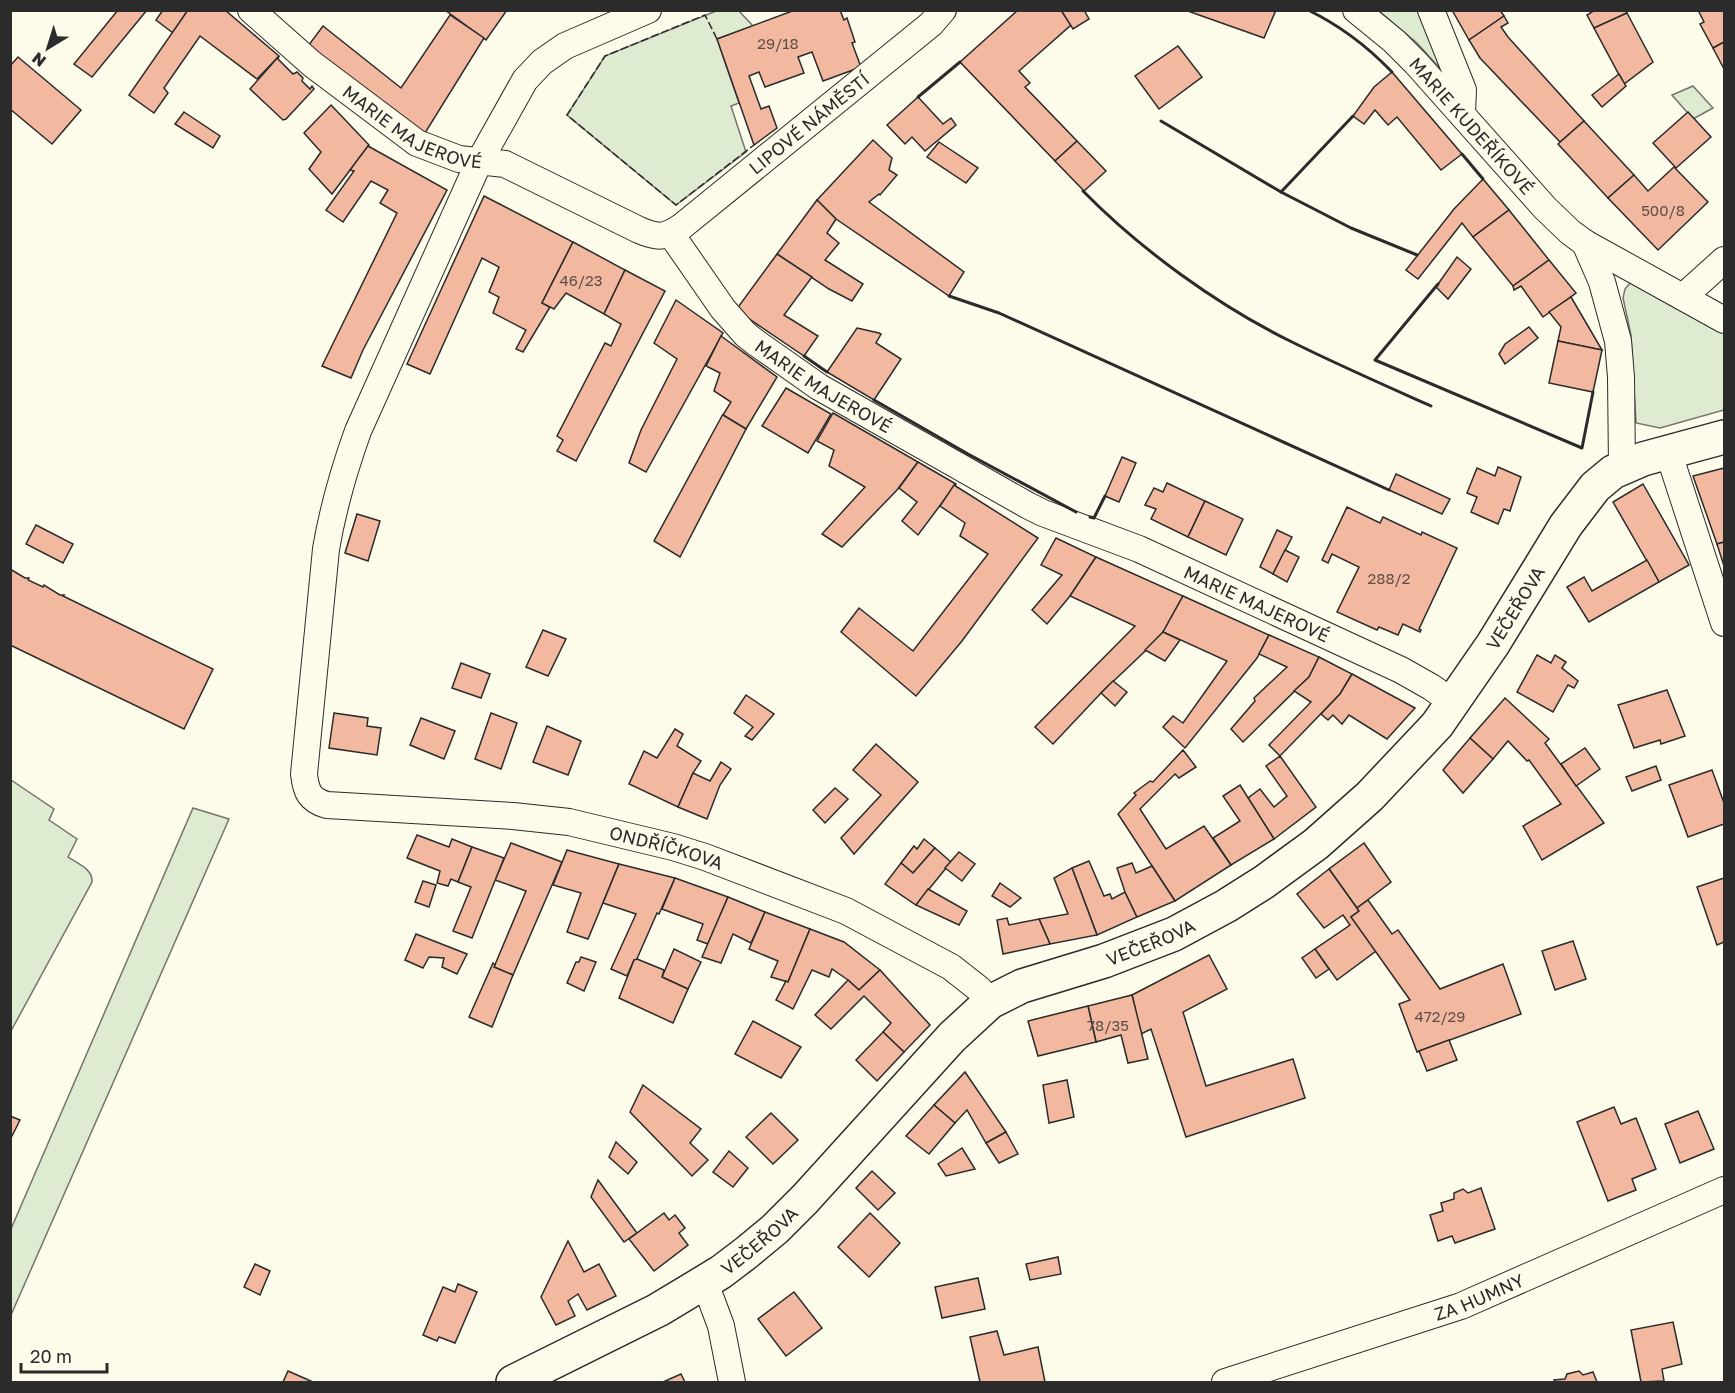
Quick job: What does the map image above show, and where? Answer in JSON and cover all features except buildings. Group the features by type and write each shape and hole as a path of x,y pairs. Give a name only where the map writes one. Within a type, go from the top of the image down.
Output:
{"street":[{"name":"MARIE MAJEROVÉ","path":"251,10 312,64 417,143 459,159 505,164 651,235 671,234 723,309 745,334 819,387 1043,513 1131,546 1420,680 1454,703"},
{"path":"479,162 525,80 542,62 566,46 648,10"},
{"name":"LIPOVÉ NÁMĚSTÍ","path":"671,234 931,24 943,10"},
{"name":"MARIE KUDEŘÍKOVÉ","path":"1356,10 1394,41 1462,113 1545,208 1570,232 1585,243 1725,320"},
{"path":"1431,10 1463,90 1462,113"},
{"name":"ONDŘÍČKOVA","path":"479,162 358,431 340,483 326,549 304,774 306,790 314,800 327,805 513,816 568,822 705,856 846,911 951,967 979,989 990,1002"},
{"name":"MARIE KUDEŘÍKOVÉ","path":"1585,243 1602,282 1615,324 1619,348 1622,467"},
{"path":"1683,297 1725,260"},
{"name":"VEČEŘOVA","path":"513,1383 643,1318 725,1270 775,1229 805,1199 952,1037 990,1002 1022,986 1174,934 1226,906 1316,844 1345,819 1422,742 1454,703 1585,499 1605,478 1622,467 1668,451 1725,437"},
{"path":"1668,451 1725,623"},
{"name":"ZA HUMNY","path":"1225,1383 1461,1306 1725,1190"},
{"path":"705,1283 721,1326 732,1383"}],"green space":[{"path":"716,11 739,11 753,26 717,39 739,103 731,106 746,152 676,205 567,115 605,56"},
{"path":"1379,11 1422,11 1448,77 1417,43"},
{"path":"1693,86 1713,108 1693,119 1672,95"},
{"path":"1631,282 1724,327 1724,410 1660,428 1636,423 1631,335 1623,298 1625,289"},
{"path":"11,780 54,809 49,820 77,839 68,857 87,870 92,877 92,882 11,1031"},
{"path":"193,808 229,819 11,1315 11,1229"}],"fence":[{"path":"717,39 705,15 605,56 567,115 676,205 754,145"}],"wall":[{"path":"1308,10 1353,37 1392,72"},
{"path":"918,97 960,62"},
{"path":"1161,121 1281,192 1353,116"},
{"path":"1462,154 1483,179"},
{"path":"1083,191 1105,213 1154,254 1235,311 1307,350 1431,406"},
{"path":"1281,192 1351,228 1417,255"},
{"path":"1438,284 1375,360 1582,448 1593,392"},
{"path":"949,296 999,313 1389,490"},
{"path":"804,356 827,372"},
{"path":"874,400 1076,512"},
{"path":"1090,517 1094,518 1105,496"}]}
